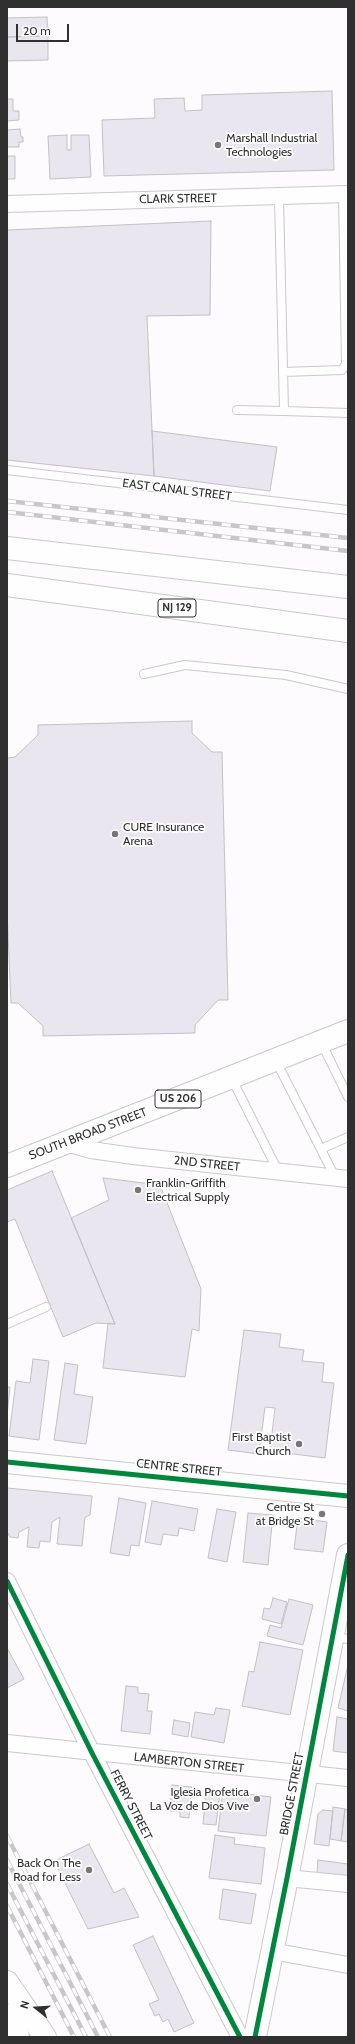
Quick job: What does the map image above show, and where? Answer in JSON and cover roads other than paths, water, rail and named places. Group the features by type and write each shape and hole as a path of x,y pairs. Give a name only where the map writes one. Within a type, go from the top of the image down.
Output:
{"main road":[{"path":"7,548 348,587"},
{"name":"NJ 129","path":"7,585 348,631"},
{"path":"268,621 348,642"},
{"name":"SOUTH BROAD STREET","path":"7,1166 348,1031"},
{"name":"CENTRE STREET","path":"7,1462 348,1496"},
{"name":"BRIDGE STREET","path":"255,2037 306,1774 340,1638 348,1555"},
{"path":"7,1982 45,2037"},
{"path":"7,2016 18,2037"}],"street":[{"name":"CLARK STREET","path":"7,204 345,194"},
{"name":"2ND STREET","path":"66,1143 91,1150 133,1156 342,1178"},
{"name":"FERRY STREET","path":"7,1581 92,1753 240,2037"},
{"name":"LAMBERTON STREET","path":"7,1743 92,1753 348,1778"},
{"path":"287,1878 348,1884"},
{"path":"272,1951 348,1965"}],"lane":[{"path":"283,372 342,370 346,364 345,194"},
{"path":"279,196 284,411"},
{"path":"237,410 348,413"},
{"name":"EAST CANAL STREET","path":"7,470 348,510"},
{"path":"144,674 192,666 286,675 348,689"},
{"path":"321,1042 348,1097"},
{"path":"276,1060 321,1149 342,1178"},
{"path":"232,1078 278,1171"},
{"path":"321,1149 348,1137"},
{"path":"7,1324 46,1307"}],"railway":[{"path":"7,501 348,538"},
{"path":"7,512 348,551"},
{"path":"7,1836 110,2037"},
{"path":"7,1860 98,2037"},
{"path":"7,1884 86,2037"},
{"path":"7,1906 74,2037"}],"place":[{"name":"Marshall Industrial Technologies","path":"218,145"},
{"name":"CURE Insurance Arena","path":"115,834"},
{"name":"Franklin-Griffith Electrical Supply","path":"138,1190"},
{"name":"First Baptist Church","path":"299,1444"},
{"name":"Centre St at Bridge St","path":"322,1514"},
{"name":"Iglesia Profetica La Voz de Dios Vive","path":"257,1799"},
{"name":"Back On The Road for Less","path":"89,1870"}]}
